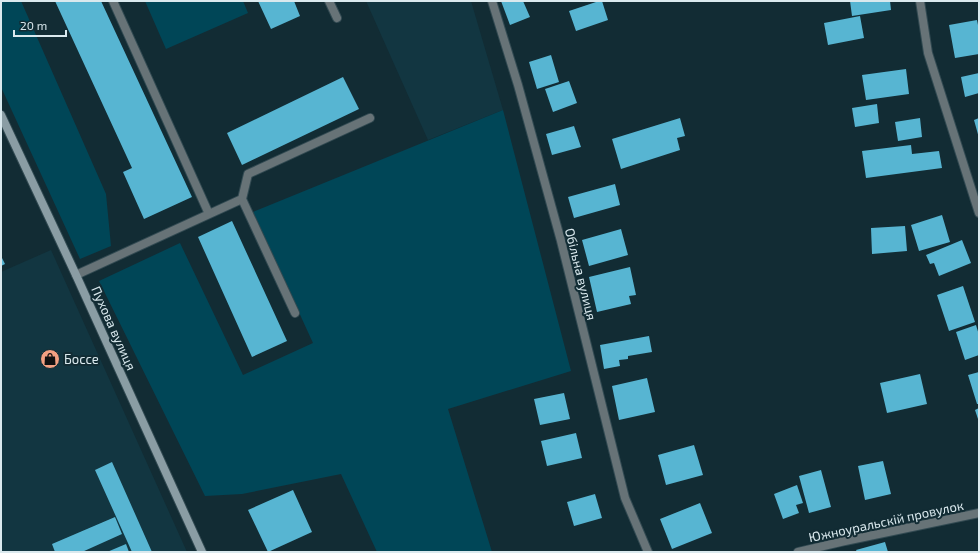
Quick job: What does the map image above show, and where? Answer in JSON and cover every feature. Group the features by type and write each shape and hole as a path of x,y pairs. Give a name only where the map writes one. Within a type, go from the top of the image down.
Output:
{"main road":[{"name":"Пухова вулиця","path":"1,115 76,275 202,552"}],"street":[{"path":"113,1 208,214"},
{"path":"329,1 337,18"},
{"name":"Обільна вулиця","path":"492,1 518,85 561,241 625,498 648,552"},
{"path":"920,1 928,53 979,213"},
{"path":"294,313 242,199 248,174 370,118"},
{"path":"76,275 242,199"},
{"name":"Южноуральскій провулок","path":"798,552 979,513"}],"shaded area":[{"path":"1,1 21,1 106,194 111,246 80,259 1,87"},
{"path":"145,1 243,1 248,13 166,49"},
{"path":"366,1 471,1 503,110 428,140"},
{"path":"503,110 571,371 448,409 492,552 377,552 341,474 242,494 205,496 99,281 180,243 243,375 313,343 253,212"},
{"name":"Боссе","path":"51,250 187,552 1,552 1,272"}],"building":[{"path":"55,1 101,1 192,197 144,219 123,172 132,168"},
{"path":"258,1 294,1 300,16 271,29"},
{"path":"501,1 523,1 530,17 510,25"},
{"path":"602,1 608,20 576,31 569,11"},
{"path":"850,1 890,1 891,10 852,16"},
{"path":"860,16 864,38 828,45 824,23"},
{"path":"977,20 979,30 979,54 955,58 949,25"},
{"path":"551,55 559,82 537,89 529,62"},
{"path":"906,69 909,94 866,100 862,75"},
{"path":"979,73 979,93 965,97 961,77"},
{"path":"343,77 359,109 242,165 227,133"},
{"path":"569,81 577,103 553,112 545,89"},
{"path":"877,104 879,123 855,127 852,108"},
{"path":"680,118 685,136 677,138 680,150 621,169 612,139"},
{"path":"920,118 922,137 898,141 895,122"},
{"path":"979,118 979,138 974,120"},
{"path":"574,126 581,147 552,155 546,134"},
{"path":"911,145 912,154 939,151 942,168 866,178 862,151"},
{"path":"615,184 620,205 574,218 568,197"},
{"path":"942,215 950,242 919,251 911,225"},
{"path":"232,221 287,341 252,357 198,237"},
{"path":"905,226 907,251 872,254 871,228"},
{"path":"621,229 628,255 589,266 582,240"},
{"path":"962,240 971,263 939,276 934,263 930,264 926,255"},
{"path":"1,256 5,264 1,266"},
{"path":"630,267 636,295 629,296 631,304 597,312 589,277"},
{"path":"963,286 975,322 949,331 937,295"},
{"path":"976,325 979,335 979,355 965,360 956,332"},
{"path":"649,336 652,352 628,356 628,359 619,360 620,366 604,369 600,345"},
{"path":"979,372 979,404 977,404 968,375"},
{"path":"920,374 927,404 887,413 880,383"},
{"path":"647,378 655,412 619,420 612,386"},
{"path":"564,393 570,419 540,425 534,399"},
{"path":"979,408 979,422 975,410"},
{"path":"576,433 582,458 547,466 541,441"},
{"path":"694,445 703,475 666,485 658,455"},
{"path":"883,461 891,494 865,500 858,466"},
{"path":"112,462 152,552 132,552 95,470"},
{"path":"821,470 831,507 809,513 799,476"},
{"path":"797,485 803,503 796,505 799,513 783,519 774,494"},
{"path":"293,490 312,532 268,552 248,510"},
{"path":"595,494 602,518 574,526 567,502"},
{"path":"700,503 712,533 672,549 660,519"},
{"path":"115,517 122,534 82,552 55,552 52,544"},
{"path":"885,542 888,552 857,552 856,550"},
{"path":"126,544 129,552 107,552"}],"place":[{"name":"Боссе","path":"50,359"}]}
